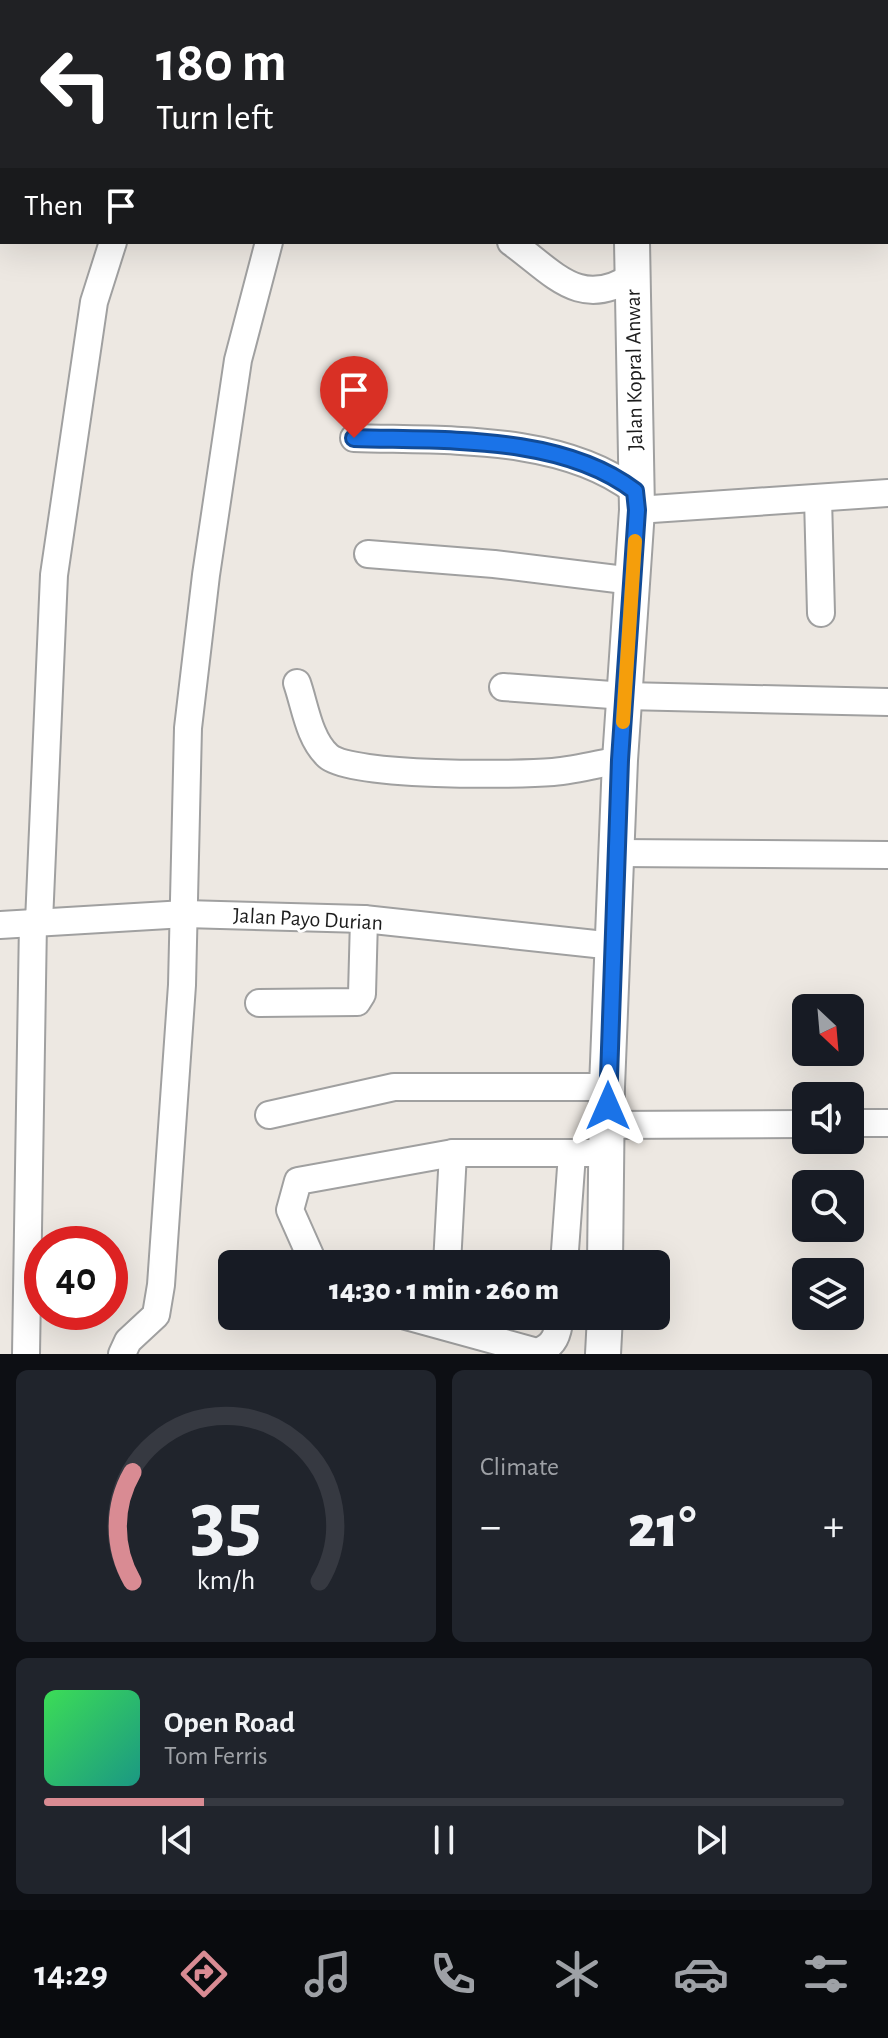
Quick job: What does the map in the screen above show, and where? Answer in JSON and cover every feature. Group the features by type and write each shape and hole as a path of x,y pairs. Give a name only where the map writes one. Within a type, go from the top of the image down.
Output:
{"street":[{"path":"26,1354 36,922 54,575 94,302 112,244"},
{"path":"122,1354 136,1331 156,1315 161,1285 185,914 188,728 206,575 238,360 268,244"},
{"path":"514,244 582,291 612,289 633,276"},
{"name":"Jalan Kopral Anwar","path":"605,1250 607,1087 620,760 636,500 637,408 632,244"},
{"path":"354,438 559,453 608,470 636,500 818,498 888,493"},
{"path":"818,498 821,613"},
{"path":"368,554 494,564 633,581"},
{"path":"297,683 317,743 330,758 355,766 463,774 555,772 620,760"},
{"path":"503,687 625,696 888,702"},
{"path":"618,853 888,855"},
{"name":"Jalan Payo Durian","path":"0,925 185,914 364,919 614,946"},
{"path":"259,1003 357,1002 362,994 364,919"},
{"path":"269,1115 394,1087 607,1087"},
{"path":"864,1123 888,1123"},
{"path":"308,1250 290,1210 298,1181 453,1153 572,1154 608,1139 792,1125"},
{"path":"448,1250 453,1153"},
{"path":"565,1250 572,1154"},
{"path":"471,1330 537,1352 554,1342 557,1330"},
{"path":"603,1354 604,1330"}],"slow traffic":[{"path":"623,722 635,541"}],"route":[{"path":"354,438 498,446 559,453 608,470 635,491 637,510 620,760 608,1106"}]}
